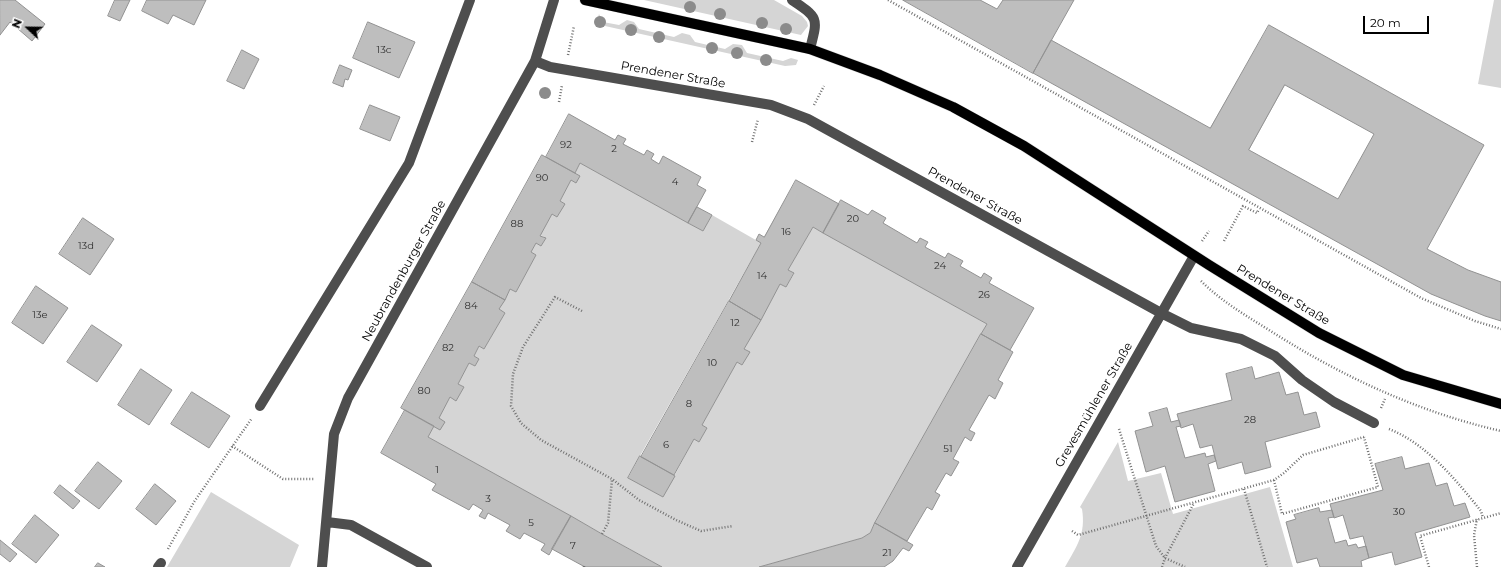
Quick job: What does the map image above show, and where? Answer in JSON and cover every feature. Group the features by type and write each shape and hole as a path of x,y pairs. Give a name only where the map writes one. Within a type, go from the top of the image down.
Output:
{"main road":[{"name":"Prendener Straße","path":"585,0 810,49 880,75 953,107 1024,146 1194,256 1319,333 1403,375 1501,404"}],"street":[{"path":"260,406 409,163 470,0"},
{"name":"Neubrandenburger Straße","path":"322,567 327,522 328,480 334,434 348,398 536,61 554,0"},
{"path":"792,0 813,15 815,22 810,49"},
{"name":"Prendener Straße","path":"536,61 550,67 762,103 808,119 1161,313 1191,328 1240,339 1275,356 1302,380 1334,402 1374,423"},
{"name":"Grevesmühlener Straße","path":"1017,567 1194,256"},
{"path":"327,522 351,525 427,567"}],"path":[{"path":"888,0 1259,209 1421,298 1475,321 1501,329"},
{"path":"808,119 824,86"},
{"path":"752,142 762,103"},
{"path":"1224,241 1244,206 1257,213 1259,209"},
{"path":"582,311 555,297 523,347 514,374 511,406 521,423 541,440 612,479 639,500 701,531 733,526"},
{"path":"159,565 194,502 260,406"},
{"path":"1072,531 1078,535 1274,480 1284,473 1303,455 1364,437 1374,423 1402,434 1449,472 1481,511 1483,518"},
{"path":"1119,429 1156,546 1165,558 1185,567"},
{"path":"1274,480 1282,514 1378,487 1364,437"},
{"path":"232,446 283,479 328,480"},
{"path":"602,534 608,522 612,479"},
{"path":"1244,489 1267,567"},
{"path":"1162,567 1165,558 1194,503"},
{"path":"1429,567 1420,536 1501,514"},
{"path":"1477,520 1474,535 1477,567"}],"shaded area":[{"path":"644,0 774,0 802,16 807,22 808,26 801,35"},
{"path":"1494,0 1501,0 1501,88 1478,84"},
{"path":"599,14 603,22 619,25 627,20 634,22 639,29 674,37 682,33 690,35 695,42 725,49 733,44 742,45 747,53 783,61 791,58 798,60 796,65 785,66 596,24"},
{"path":"580,163 703,231 712,215 761,243 628,477 663,497 694,439 699,442 707,428 702,425 737,362 742,365 749,352 744,349 780,284 786,287 794,274 788,270 813,227 987,324 870,533 862,538 759,567 662,567 428,437 450,397 456,400 464,387 458,384 469,363 475,366 479,359 474,356 479,346 484,349 505,313 499,309 510,289 516,292 536,255 531,252 536,243 541,246 546,238 540,235 552,214 557,217 564,204 560,201"},
{"path":"1118,442 1128,481 1161,473 1173,514 1270,487 1293,567 1065,567 1080,540 1082,533 1083,518 1082,509 1080,507"},
{"path":"211,492 299,545 290,567 167,567"}],"building":[{"path":"0,0 15,0 45,24 32,41 10,22 0,35"},
{"path":"115,0 130,0 120,21 108,16"},
{"path":"147,0 206,0 194,25 173,15 168,24 142,11"},
{"path":"903,0 980,0 997,9 1003,0 1074,0 1033,73"},
{"path":"368,22 415,42 399,78 353,58"},
{"path":"1269,25 1484,145 1427,249 1468,270 1501,282 1501,321 1431,294 1033,73 1051,40 1210,128","holes":["1285,85 1374,134 1338,199 1249,150"]},
{"path":"242,50 259,59 244,89 227,81"},
{"path":"340,65 352,70 348,80 345,79 343,87 333,83"},
{"path":"370,105 400,117 390,141 360,129"},
{"path":"569,114 615,140 618,135 626,139 623,144 644,155 647,150 654,154 651,159 659,164 663,156 701,177 697,185 706,190 688,223 580,163 575,173 546,157"},
{"path":"542,155 580,176 576,183 571,180 560,201 565,204 557,217 552,214 540,236 546,238 541,246 536,243 531,252 536,255 516,292 510,289 505,300 472,282"},
{"path":"796,180 839,204 823,233 813,227 788,270 794,273 786,287 780,284 761,320 729,301 761,243 756,240 759,234 764,237"},
{"path":"841,200 868,215 872,210 886,218 883,223 917,243 920,238 928,242 925,247 945,258 948,253 963,261 960,266 981,278 984,273 992,278 989,283 1034,308 1010,350 981,334 987,324 823,233"},
{"path":"697,207 712,215 703,231 688,223"},
{"path":"83,218 114,239 90,275 59,254"},
{"path":"472,282 505,300 499,309 505,313 484,349 479,346 474,356 479,359 475,366 469,363 458,384 464,387 456,401 450,397 439,418 445,422 440,430 401,408"},
{"path":"36,286 68,308 43,344 12,323"},
{"path":"729,301 761,320 744,349 750,352 742,365 737,362 702,425 707,428 699,442 694,439 674,475 641,457"},
{"path":"92,325 122,345 97,382 67,362"},
{"path":"981,334 1013,352 998,380 1003,383 995,399 989,395 969,430 975,433 971,441 965,437 953,459 959,462 951,476 946,473 935,492 940,495 932,510 927,507 907,541 875,523"},
{"path":"1252,367 1255,379 1279,372 1286,395 1298,392 1304,415 1316,412 1320,427 1265,442 1271,467 1245,474 1242,462 1218,469 1212,445 1200,448 1193,424 1181,428 1177,414 1232,400 1226,374"},
{"path":"141,369 172,390 149,425 118,405"},
{"path":"192,392 230,416 209,448 171,424"},
{"path":"1167,408 1171,422 1179,420 1181,426 1176,427 1185,458 1205,453 1206,457 1214,455 1216,461 1208,464 1215,491 1175,502 1165,466 1146,472 1135,431 1153,426 1149,413"},
{"path":"405,410 434,426 428,437 571,516 549,555 541,550 545,544 524,533 520,539 506,531 510,525 488,513 485,519 479,516 483,510 473,504 469,510 432,490 436,484 381,453"},
{"path":"640,456 675,476 663,497 628,478"},
{"path":"1402,457 1405,469 1429,463 1436,486 1447,483 1454,506 1465,503 1470,517 1415,533 1422,557 1395,565 1392,552 1369,558 1363,536 1350,539 1343,515 1334,518 1330,504 1383,490 1375,464"},
{"path":"98,462 122,481 99,509 75,491"},
{"path":"155,484 176,501 156,525 136,509"},
{"path":"60,485 80,501 73,509 54,493"},
{"path":"1319,508 1320,512 1332,510 1334,517 1328,518 1335,543 1346,540 1348,546 1356,544 1358,548 1366,546 1369,558 1361,561 1362,567 1320,567 1317,558 1297,563 1286,522 1296,519 1294,515"},
{"path":"35,515 59,535 36,563 12,544"},
{"path":"571,516 662,567 585,567 552,549"},
{"path":"875,523 913,545 909,551 903,548 893,561 884,567 759,567 862,538 870,533"},
{"path":"0,540 17,554 10,562 0,554"},
{"path":"98,563 105,567 95,567"}]}
